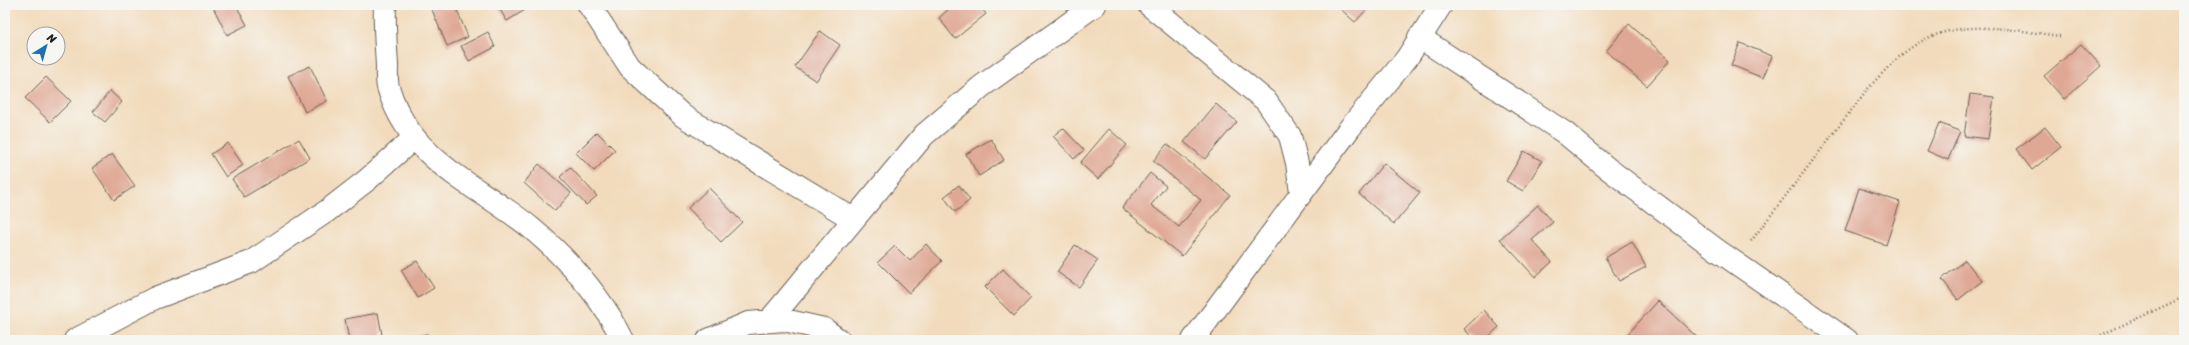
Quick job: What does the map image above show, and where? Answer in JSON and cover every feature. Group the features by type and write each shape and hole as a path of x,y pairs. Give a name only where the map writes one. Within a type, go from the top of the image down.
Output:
{"street":[{"path":"385,5 388,89 406,128 420,146 460,178 531,228 574,270 613,320 623,340"},
{"path":"589,5 630,67 683,116 853,219"},
{"path":"769,321 924,135 982,86 1095,5"},
{"path":"1149,5 1266,101 1290,136 1297,163 1301,192"},
{"path":"1192,340 1349,129 1407,58 1419,37 1441,5"},
{"path":"1419,37 1565,133 1607,168 1734,262 1847,340"},
{"path":"75,340 154,298 251,262 327,211 367,180 414,138"},
{"path":"708,340 748,323 784,320 824,329 839,340"}],"path":[{"path":"1734,262 1866,91 1886,69 1922,41 1956,29 2005,29 2060,36"},
{"path":"2090,340 2184,297"}],"building":[{"path":"212,5 236,5 247,25 227,35"},
{"path":"430,5 455,5 468,37 447,46"},
{"path":"497,5 522,5 525,10 507,21"},
{"path":"953,5 979,5 986,14 955,39 939,18"},
{"path":"1340,5 1371,5 1355,22 1338,7"},
{"path":"1629,24 1670,60 1647,86 1606,51"},
{"path":"820,31 840,45 816,81 795,67"},
{"path":"488,32 495,47 469,61 461,46"},
{"path":"1740,43 1772,56 1763,78 1731,65"},
{"path":"2081,44 2101,66 2064,99 2044,76"},
{"path":"310,66 327,101 305,112 288,76"},
{"path":"46,77 71,101 50,122 25,98"},
{"path":"110,91 122,102 105,122 93,112"},
{"path":"1970,94 1994,97 1988,139 1964,136"},
{"path":"1216,104 1237,122 1205,159 1184,142"},
{"path":"1939,123 1960,131 1948,160 1927,151"},
{"path":"2045,127 2061,147 2032,170 2016,149"},
{"path":"1063,128 1084,150 1074,159 1053,136"},
{"path":"1109,129 1127,145 1098,179 1080,163"},
{"path":"597,132 615,150 594,171 576,153"},
{"path":"299,139 310,158 244,197 232,179"},
{"path":"991,139 1004,160 979,176 966,154"},
{"path":"228,143 243,165 226,177 211,154"},
{"path":"1167,144 1230,195 1182,256 1122,208 1150,173 1166,186 1151,205 1179,227 1201,200 1153,161"},
{"path":"1524,151 1542,161 1523,191 1506,181"},
{"path":"112,154 135,186 114,200 92,168"},
{"path":"1384,163 1420,193 1394,224 1359,194"},
{"path":"539,164 571,193 555,211 524,183"},
{"path":"570,167 597,196 586,205 560,177"},
{"path":"959,185 970,200 955,212 944,197"},
{"path":"709,188 742,222 721,242 688,208"},
{"path":"1859,188 1900,202 1886,245 1845,231"},
{"path":"1538,205 1553,222 1532,240 1552,262 1535,277 1500,239"},
{"path":"1632,242 1646,267 1619,281 1605,258"},
{"path":"926,244 942,261 909,293 878,262 895,246 910,261"},
{"path":"1075,245 1098,260 1079,287 1057,272"},
{"path":"1965,260 1982,281 1958,300 1942,279"},
{"path":"417,261 434,288 418,298 401,270"},
{"path":"1003,269 1031,298 1014,316 985,287"},
{"path":"1658,301 1700,340 1627,340 1625,337"},
{"path":"1484,310 1499,327 1485,340 1475,340 1464,329"},
{"path":"378,313 382,335 349,340 345,319"},
{"path":"427,334 428,340 406,340 406,339"}]}
